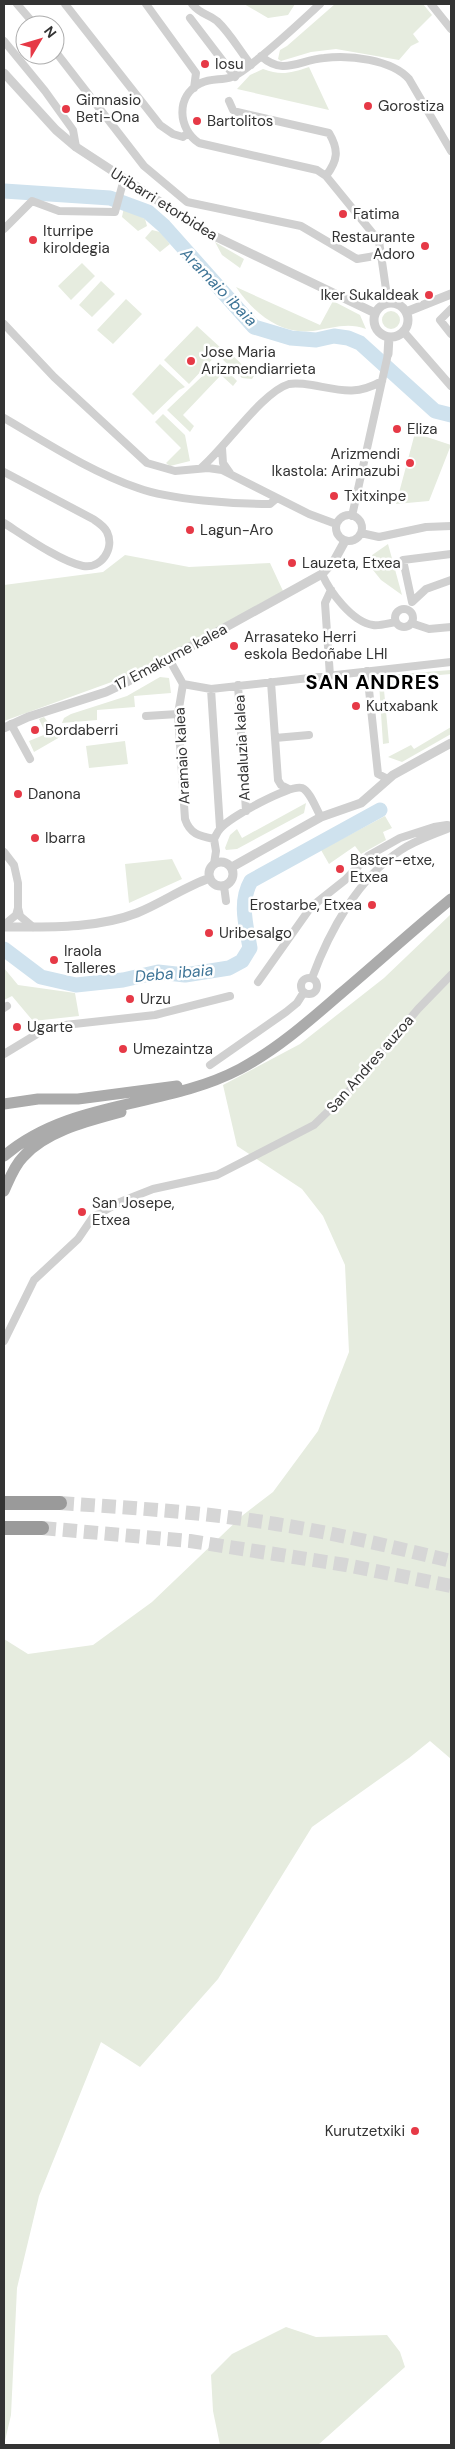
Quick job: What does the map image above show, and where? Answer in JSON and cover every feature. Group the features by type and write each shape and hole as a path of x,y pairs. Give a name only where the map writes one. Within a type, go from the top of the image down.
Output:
{"highway":[{"path":"4,1503 60,1503"},
{"path":"4,1528 42,1528"}],"main road":[{"path":"4,1156 32,1136 76,1117 164,1095 220,1078 257,1059 306,1024 451,899"},
{"path":"4,1104 24,1100 78,1099 220,1078"},
{"path":"4,1191 22,1158 35,1146 59,1132 137,1108 164,1095"}],"street":[{"path":"17,4 26,15"},
{"path":"65,4 160,125 174,134 183,137 188,133"},
{"path":"146,4 196,73 197,81 194,88"},
{"path":"192,4 201,14 211,17 219,23 251,65"},
{"path":"320,4 235,77 203,82 194,88 189,94 181,113 188,133 202,143 317,170 326,176 379,241 388,303"},
{"path":"431,4 451,29"},
{"path":"190,18 235,77"},
{"path":"4,40 45,91 73,130 76,147"},
{"path":"261,56 270,63 283,66 321,58 336,57 363,60 391,67 402,72 409,79 451,151"},
{"path":"65,64 151,173 186,202 301,226 357,259 381,255"},
{"name":"Uribarri etorbidea","path":"4,73 56,130 76,147 206,232 375,312"},
{"path":"229,101 232,110 237,112 329,133 335,143 337,154 334,165 326,176"},
{"path":"4,229 32,201 59,211 111,213 118,207 124,179"},
{"path":"406,312 451,294"},
{"path":"389,337 377,330 374,321 375,312 388,303 396,304 406,312 407,321 404,331"},
{"path":"451,309 440,320 451,334"},
{"path":"4,324 54,377 137,456 157,467 166,469 222,470 323,520 336,524"},
{"path":"389,337 404,331"},
{"path":"404,331 451,386"},
{"path":"352,516 388,354 389,337"},
{"path":"200,469 222,448 266,399 289,384 305,384 353,392 362,391 382,380"},
{"path":"4,418 94,469 141,489 250,503 270,504 277,498"},
{"path":"222,448 223,463 232,474"},
{"path":"4,472 93,519 103,526 108,534 110,543 106,556 99,563 84,566 54,553 4,523"},
{"path":"352,516 361,524 361,533 353,541 345,541 337,534 336,524 341,518 352,516"},
{"path":"361,533 379,537 426,527 451,526"},
{"name":"17 Emakume kalea","path":"7,726 106,692 169,659 322,574 334,561 345,541"},
{"path":"412,623 413,618 410,611 412,602 403,560 451,554"},
{"path":"322,574 331,590 364,622 373,625 396,622 404,627 412,623 429,629 451,628"},
{"path":"412,602 426,589 451,580"},
{"path":"330,676 325,603 331,590"},
{"path":"396,622 398,611 404,609 410,611"},
{"path":"169,659 184,684 193,688 211,689 451,662"},
{"path":"367,671 378,774 388,779"},
{"path":"272,682 278,780 289,788 305,790 320,817"},
{"name":"Aramaio kalea","path":"184,684 178,714 184,810 188,827 196,835 214,839"},
{"name":"Andaluzia kalea","path":"238,685 246,811"},
{"path":"211,689 220,828"},
{"path":"146,716 178,714"},
{"path":"7,726 30,759"},
{"path":"275,738 309,735"},
{"path":"232,867 320,817 361,803 388,779 451,743"},
{"path":"224,886 217,885 210,878 209,870 214,864 216,851 214,839 220,828 246,811 289,788"},
{"path":"258,982 311,908 345,880 368,856 400,838 447,824 451,827"},
{"path":"312,978 325,948 345,912 376,872 401,850 451,827"},
{"path":"4,852 17,873 20,916 33,927"},
{"path":"214,864 225,862 232,867"},
{"path":"224,886 232,878 232,867"},
{"path":"4,926 33,927 90,923 129,915 210,878"},
{"path":"224,886 226,901"},
{"path":"4,926 16,915 18,908"},
{"name":"San Andres auzoa","path":"4,1341 34,1280 78,1239 93,1217 120,1202 153,1188 217,1175 314,1125 348,1092 418,1009 451,975"},
{"path":"304,992 312,993 316,990 317,984 312,978"},
{"path":"304,992 301,983 304,979 312,978"},
{"path":"210,1065 286,1012 297,1003 304,992"},
{"path":"4,1054 42,1031 56,1026 155,1014 230,996"}],"shaded area":[{"path":"244,4 295,4 288,15 268,18"},
{"path":"335,4 423,4 432,15 413,34 419,42 411,46 399,60 336,49 311,52 281,61 278,59 280,50"},
{"path":"309,67 329,110 237,89 250,75 263,69 286,73"},
{"path":"124,207 145,219 147,226 138,231 122,217"},
{"path":"152,230 160,232 170,244 160,252 145,238"},
{"path":"215,242 244,259 240,268 222,255"},
{"path":"82,263 95,276 71,300 58,286"},
{"path":"101,281 115,294 92,317 79,305"},
{"path":"236,287 320,325 333,301 360,315 366,329 346,326 313,331 289,329 268,320 259,313"},
{"path":"126,299 142,314 113,344 97,330"},
{"path":"387,311 395,311 400,316 398,327 387,329 382,324 382,316"},
{"path":"197,326 222,349 189,384 164,360"},
{"path":"228,351 254,376 252,379 242,378 221,358"},
{"path":"218,361 237,381 233,386 221,375 183,415 194,426 190,432 167,410"},
{"path":"160,364 185,387 179,390 153,415 132,394"},
{"path":"163,414 185,435 190,461 170,466 166,463 181,448 155,422"},
{"path":"415,433 451,445 429,501 396,504"},
{"path":"388,544 402,595 381,580 365,560"},
{"path":"125,555 189,567 270,563 283,591 131,675 4,721 4,585 103,572"},
{"path":"451,670 451,674 393,679 394,689 384,690 389,743 383,744 379,683 388,682 388,675"},
{"path":"160,677 169,678 171,693 134,696 135,707 97,710 97,720 62,723 64,718 71,714 127,696"},
{"path":"44,717 60,737 34,752 29,741 46,734 39,719"},
{"path":"451,727 451,734 402,762 388,757 411,745 414,749"},
{"path":"125,741 128,764 89,768 86,746"},
{"path":"306,803 304,813 237,849 226,850 230,835 237,829 242,838"},
{"path":"385,816 392,828 383,832 386,840 361,854 355,846 329,864 321,850"},
{"path":"172,859 182,879 129,903 125,864"},
{"path":"451,914 451,1759 430,1741 312,1827 218,1979 140,2067 101,2042 39,2196 17,2288 11,2415 4,2445 4,1639 28,1654 93,1645 152,1602 243,1515 273,1492 318,1431 349,1352 345,1265 323,1216 302,1189 237,1146 223,1085 300,1044 384,978"},
{"path":"4,968 18,985 75,993 79,1016 33,1021 12,996 4,1000"},
{"path":"286,2327 316,2337 387,2335 400,2352 405,2367 318,2445 220,2445 213,2411 211,2375 232,2354"}],"waterway":[{"name":"Aramaio ibaia","path":"4,191 110,198 148,212 164,226 254,327 291,338 316,340 334,336 348,338 360,343 435,411 451,415"},
{"name":"Deba ibaia","path":"4,949 41,977 76,985 123,980 158,972 185,975 229,968 242,961 250,948 244,905 247,889 251,881 380,810"}],"tunnel":[{"path":"60,1503 168,1511 249,1520 342,1536 451,1561"},
{"path":"42,1528 190,1541 346,1565 451,1586"}],"place":[{"name":"Iosu","path":"205,64"},
{"name":"Gorostiza","path":"368,106"},
{"name":"Gimnasio Beti-Ona","path":"66,109"},
{"name":"Bartolitos","path":"197,121"},
{"name":"Fatima","path":"343,214"},
{"name":"Iturripe kiroldegia","path":"33,240"},
{"name":"Restaurante Adoro","path":"425,246"},
{"name":"Iker Sukaldeak","path":"429,295"},
{"name":"Jose Maria Arizmendiarrieta","path":"191,361"},
{"name":"Eliza","path":"397,429"},
{"name":"Arizmendi Ikastola: Arimazubi","path":"410,463"},
{"name":"Txitxinpe","path":"334,496"},
{"name":"Lagun-Aro","path":"190,530"},
{"name":"Lauzeta, Etxea","path":"292,563"},
{"name":"Arrasateko Herri eskola Bedoñabe LHI","path":"234,646"},
{"name":"Kutxabank","path":"356,706"},
{"name":"Bordaberri","path":"35,730"},
{"name":"Danona","path":"18,794"},
{"name":"Ibarra","path":"35,838"},
{"name":"Baster-etxe, Etxea","path":"340,869"},
{"name":"Erostarbe, Etxea","path":"372,905"},
{"name":"Uribesalgo","path":"209,933"},
{"name":"Iraola Talleres","path":"54,960"},
{"name":"Urzu","path":"130,999"},
{"name":"Ugarte","path":"17,1027"},
{"name":"Umezaintza","path":"123,1049"},
{"name":"San Josepe, Etxea","path":"82,1212"},
{"name":"Kurutzetxiki","path":"415,2131"}],"district":[{"name":"SAN ANDRES","path":"373,682"}]}
